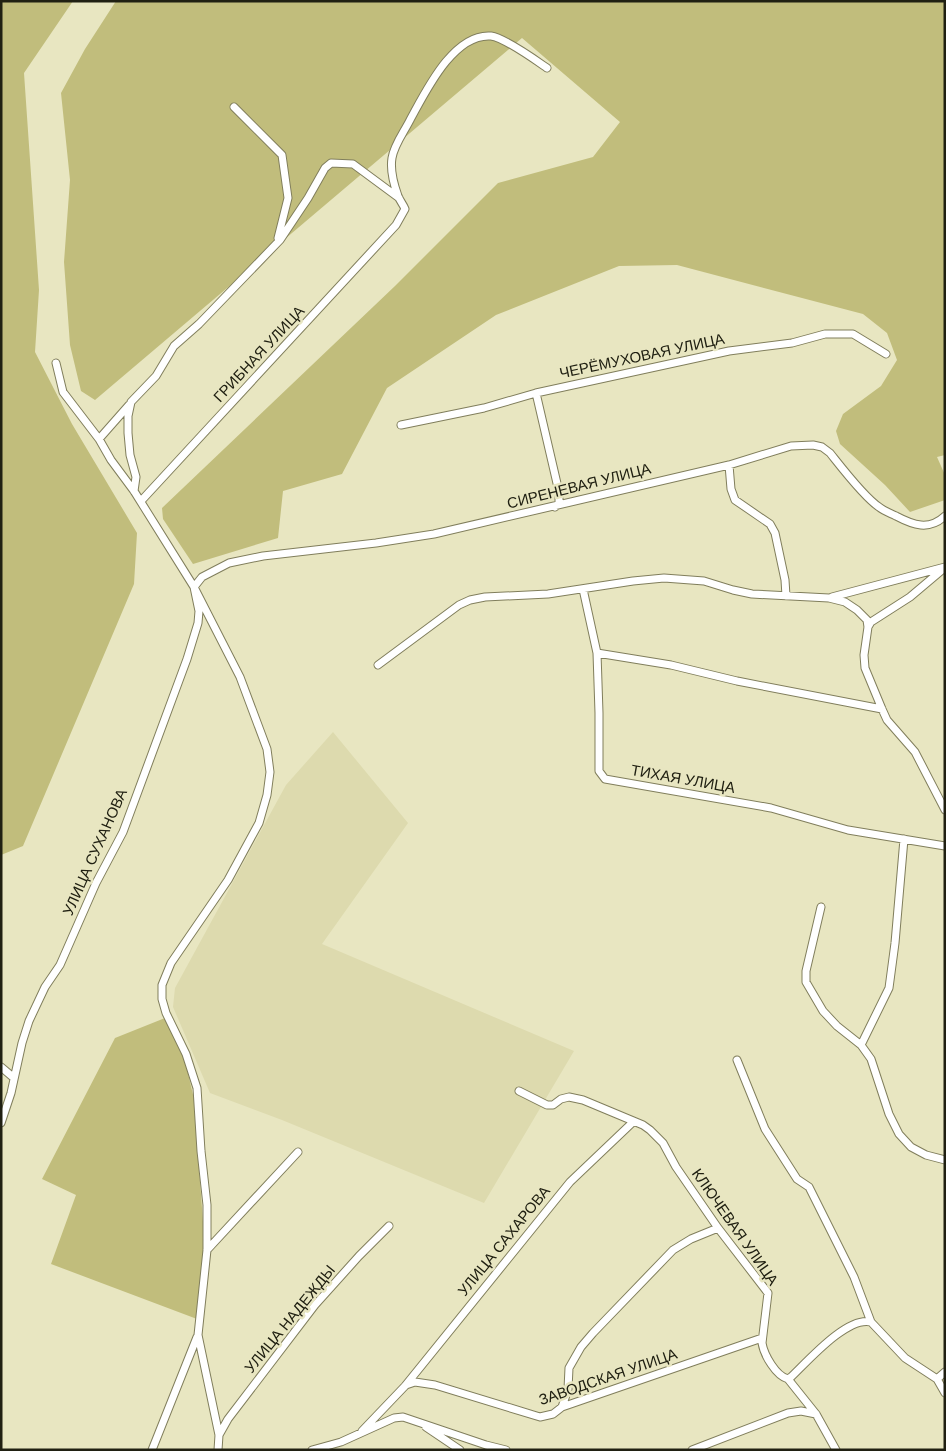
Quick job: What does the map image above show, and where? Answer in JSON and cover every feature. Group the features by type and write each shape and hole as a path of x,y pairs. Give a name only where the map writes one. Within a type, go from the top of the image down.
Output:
{"street":[{"path":"399,198 392,169 392,157 439,69 462,46 472,40 490,36 500,38 547,68"},
{"path":"234,106 282,156 288,198 276,244"},
{"path":"98,439 156,376 174,346 199,324 276,244 308,198 325,168 332,163 353,164 399,198"},
{"name":"ГРИБНАЯ УЛИЦА","path":"141,501 396,225 405,210 399,198"},
{"name":"ЧЕРЁМУХОВАЯ УЛИЦА","path":"401,425 484,408 536,393 729,351 792,343 825,334 853,334 886,354"},
{"path":"56,363 63,392 141,501 194,587 240,677 267,748 270,772 267,795 259,823 228,880 172,963 162,985 162,999 166,1013 186,1054 197,1088 207,1205 207,1250 198,1335 152,1450"},
{"path":"536,393 559,492 559,504 555,507"},
{"path":"131,402 128,416 128,433 130,456 136,477 134,491"},
{"name":"СИРЕНЕВАЯ УЛИЦА","path":"194,587 202,577 229,562 434,534 730,465 791,446 813,445 822,447 830,453 878,507 902,519 921,526 934,524 945,516"},
{"path":"730,465 731,488 735,500 770,524 775,533 785,580 786,596"},
{"path":"829,598 945,568 910,597 871,622 868,627"},
{"path":"378,664 452,610 470,600 485,596 548,594 664,578 704,581 752,594 829,598 845,602 867,620 868,627 864,655 866,668 882,710 887,720 915,752 945,810"},
{"name":"УЛИЦА СУХАНОВА","path":"1,1123 11,1093 29,1021 45,987 60,965 96,884 123,832 187,659 198,623 199,611 194,587"},
{"name":"ТИХАЯ УЛИЦА","path":"582,589 596,653 599,770 606,779 771,808 848,830 945,846"},
{"path":"596,653 671,665 737,681 882,710"},
{"path":"861,1045 889,988 904,839"},
{"path":"821,908 806,971 806,982 823,1011 837,1026 861,1045 871,1059 889,1114 899,1134 911,1147 926,1156 945,1160"},
{"path":"737,1060 764,1129 796,1179 809,1187 854,1277 871,1322 905,1358 937,1380 945,1393"},
{"path":"1,1066 14,1078"},
{"name":"КЛЮЧЕВАЯ УЛИЦА","path":"519,1091 548,1105 553,1105 561,1099 569,1097 583,1100 643,1125 663,1143 676,1167 718,1228 768,1293 762,1338 763,1351 781,1376 788,1379 816,1414 836,1450"},
{"name":"УЛИЦА САХАРОВА","path":"362,1431 405,1386 570,1182 633,1122"},
{"path":"207,1250 298,1152"},
{"name":"УЛИЦА НАДЕЖДЫ","path":"219,1435 228,1418 315,1305 389,1226"},
{"path":"562,1407 568,1389 569,1368 593,1333 673,1250 691,1239 718,1228"},
{"path":"788,1379 848,1327 862,1321 871,1322"},
{"path":"198,1335 219,1435 218,1450"},
{"name":"ЗАВОДСКАЯ УЛИЦА","path":"405,1386 415,1382 435,1385 540,1417 553,1414 562,1407 762,1338"},
{"path":"937,1380 945,1372"},
{"path":"692,1450 788,1412 816,1414"},
{"path":"312,1450 340,1442 394,1418 403,1417 506,1450"},
{"path":"417,1422 460,1450"}],"shaded area":[{"path":"1,1 73,1 24,73 39,290 35,352 72,424 137,533 134,584 23,846 1,855"},
{"path":"116,1 945,1 945,455 937,457 945,475 945,500 910,512 885,485 840,444 836,431 843,414 881,386 897,360 887,333 863,314 677,265 619,266 496,315 387,388 342,474 283,491 278,538 193,564 163,519 162,508 395,286 498,183 593,157 620,122 522,38 95,400 81,391 70,345 64,262 70,180 61,93 85,49"},
{"path":"333,732 408,823 322,944 574,1051 484,1203 282,1120 210,1093 173,1007 175,988 286,785"},
{"path":"165,1018 184,1056 194,1099 205,1249 197,1319 51,1264 76,1195 42,1179 115,1038"}]}
